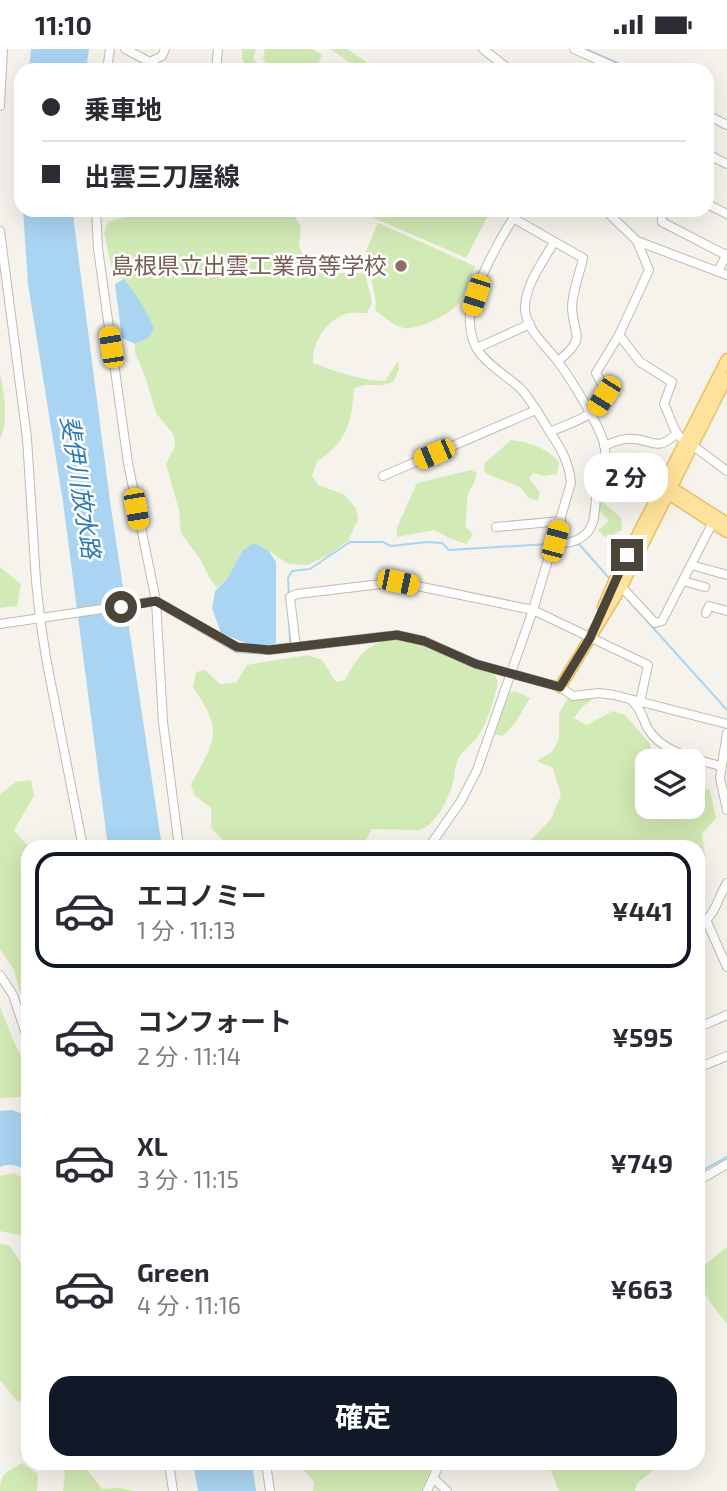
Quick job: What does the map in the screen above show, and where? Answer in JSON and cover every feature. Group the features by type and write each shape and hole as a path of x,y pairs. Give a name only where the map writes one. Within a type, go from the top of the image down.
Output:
{"main road":[{"path":"560,687 590,638 667,487 684,440 727,359"},
{"path":"684,440 727,377"},
{"path":"667,487 727,532"},
{"path":"667,487 727,523"}],"street":[{"path":"0,106 3,49"},
{"path":"125,49 150,62 162,56 165,49"},
{"path":"483,49 501,63"},
{"path":"574,49 597,63"},
{"path":"96,217 98,249 126,451 140,533 156,601 163,722 178,840"},
{"path":"434,840 461,801 477,770 533,610 571,483 569,464 536,410 523,391 485,359 471,333 470,312 486,270 514,217"},
{"path":"520,217 554,242 583,258 572,307 578,332 572,349 558,361"},
{"path":"550,432 596,410 604,396 596,373 599,365 619,335 649,270 637,241 612,217"},
{"path":"662,217 662,222 727,254 718,271"},
{"path":"0,230 27,438 40,618 82,840"},
{"path":"637,241 727,275"},
{"path":"554,242 528,289 525,310 540,341 558,361 590,414 604,446 605,462 589,533 579,540 563,543 555,541"},
{"path":"477,348 530,324"},
{"path":"619,335 640,362 672,382 664,404 684,440 727,471"},
{"path":"383,476 536,410"},
{"path":"604,446 626,439 656,445 684,440"},
{"path":"605,462 630,467 667,487"},
{"path":"496,527 561,521"},
{"path":"618,583 654,623 659,623 713,522"},
{"path":"691,565 727,575"},
{"path":"683,581 705,587"},
{"path":"296,647 290,597 398,582 533,610 648,665 640,702"},
{"path":"0,624 156,601 237,647 269,650 397,635 424,641 476,664 560,687 573,696 599,694 727,724"},
{"path":"706,613 709,606 727,611"},
{"path":"630,700 637,705 649,731 656,739 675,752 720,766"},
{"path":"727,733 720,766 723,800 727,810"},
{"path":"705,922 715,911 727,883"},
{"path":"705,928 727,967"},
{"path":"0,975 13,995 21,1019"},
{"path":"705,1025 727,1015"},
{"path":"705,1065 727,1056"},
{"path":"705,1177 727,1164"},
{"path":"170,1470 173,1491"},
{"path":"267,1470 270,1491"},
{"path":"427,1491 437,1470"},
{"path":"433,1478 447,1491"}],"green space":[{"path":"242,49 256,49 253,58 256,63 244,63"},
{"path":"265,49 312,49 322,55 318,63 266,63 263,59"},
{"path":"330,49 347,49 368,63 351,63"},
{"path":"124,217 295,217 301,227 299,245 304,259 336,273 365,273 372,302 367,313 347,313 331,322 317,341 313,363 348,375 385,381 398,361 399,369 393,382 354,389 346,431 335,447 317,461 312,476 318,485 343,494 356,508 358,520 348,541 327,556 307,565 288,564 268,550 242,551 228,578 217,588 209,577 181,533 179,510 166,464 175,446 174,435 156,413 135,353 135,344 150,337 138,298 111,265 104,233 108,222"},
{"path":"372,217 487,217 466,258"},
{"path":"378,223 475,266 462,297 452,310 416,327 404,328 375,310 376,302 366,251"},
{"path":"0,373 5,415 0,439"},
{"path":"511,440 537,447 559,462 557,474 544,476 533,473 529,478 540,492 538,501 529,498 520,487 485,473 484,464"},
{"path":"471,470 477,473 468,495 465,526 473,534 466,544 434,530 397,537 397,527 417,483"},
{"path":"600,489 603,489 604,503 621,518 622,530 606,538 598,530 609,521 598,509"},
{"path":"0,567 21,584 17,606 0,608"},
{"path":"397,638 443,652 495,675 498,682 486,721 477,737 459,758 451,789 436,818 419,830 372,829 366,840 223,840 211,828 211,808 194,795 191,784 206,757 213,736 209,715 193,687 196,672 205,670 220,684 236,683 247,665 308,655 322,660 336,682 345,680 365,651"},
{"path":"515,691 530,698 515,723 503,736 493,734 510,692"},
{"path":"590,697 592,700 582,707 574,718 586,725 613,711 625,715 650,744 651,749 635,749 635,819 705,819 705,788 710,790 716,818 702,834 703,840 531,840 551,819 561,795 553,768 537,761 553,751 559,738 559,714 568,698"},
{"path":"31,780 34,796 14,830 23,840 21,996 14,970 0,949 0,794 16,782"},
{"path":"0,1007 21,1055 21,1096 0,1098"},
{"path":"14,1173 21,1178 21,1236 0,1231 0,1176"},
{"path":"0,1244 9,1245 21,1263 21,1401 17,1401 0,1380"},
{"path":"727,1247 727,1324 705,1293 705,1264"},
{"path":"21,1464 21,1470 32,1470 38,1474 37,1491 0,1491 3,1476"},
{"path":"64,1470 88,1470 102,1489 134,1491 63,1491"},
{"path":"304,1470 431,1470 421,1491 313,1491 314,1482"},
{"path":"551,1470 654,1470 637,1483 635,1491 559,1491"}],"water":[{"path":"31,49 89,49 87,63 30,63"},
{"name":"斐伊川放水路","path":"23,217 74,217 110,501 161,840 107,840 63,502 28,284"},
{"path":"124,279 154,327 150,337 135,344 122,338 115,284"},
{"path":"254,543 268,550 276,562 276,642 273,646 253,646 221,633 212,608 215,591 228,578 242,551"},
{"path":"12,1110 21,1113 21,1168 11,1165 0,1167 0,1111"},
{"path":"194,1470 253,1470 256,1491 198,1491"}],"waterway":[{"path":"586,49 617,63"},
{"path":"289,595 288,578 292,571 310,569 350,542 383,542 391,546 442,543 449,550 549,544"},
{"path":"554,546 560,548 579,544 609,578"},
{"path":"629,601 727,710"},
{"path":"289,622 290,642"},
{"path":"705,1169 727,1157"}],"place":[{"name":"島根県立出雲工業高等学校","path":"401,266"}],"route":[{"path":"121,607 156,601 237,647 269,650 397,635 424,641 476,664 560,687 590,638 627,555"}]}
